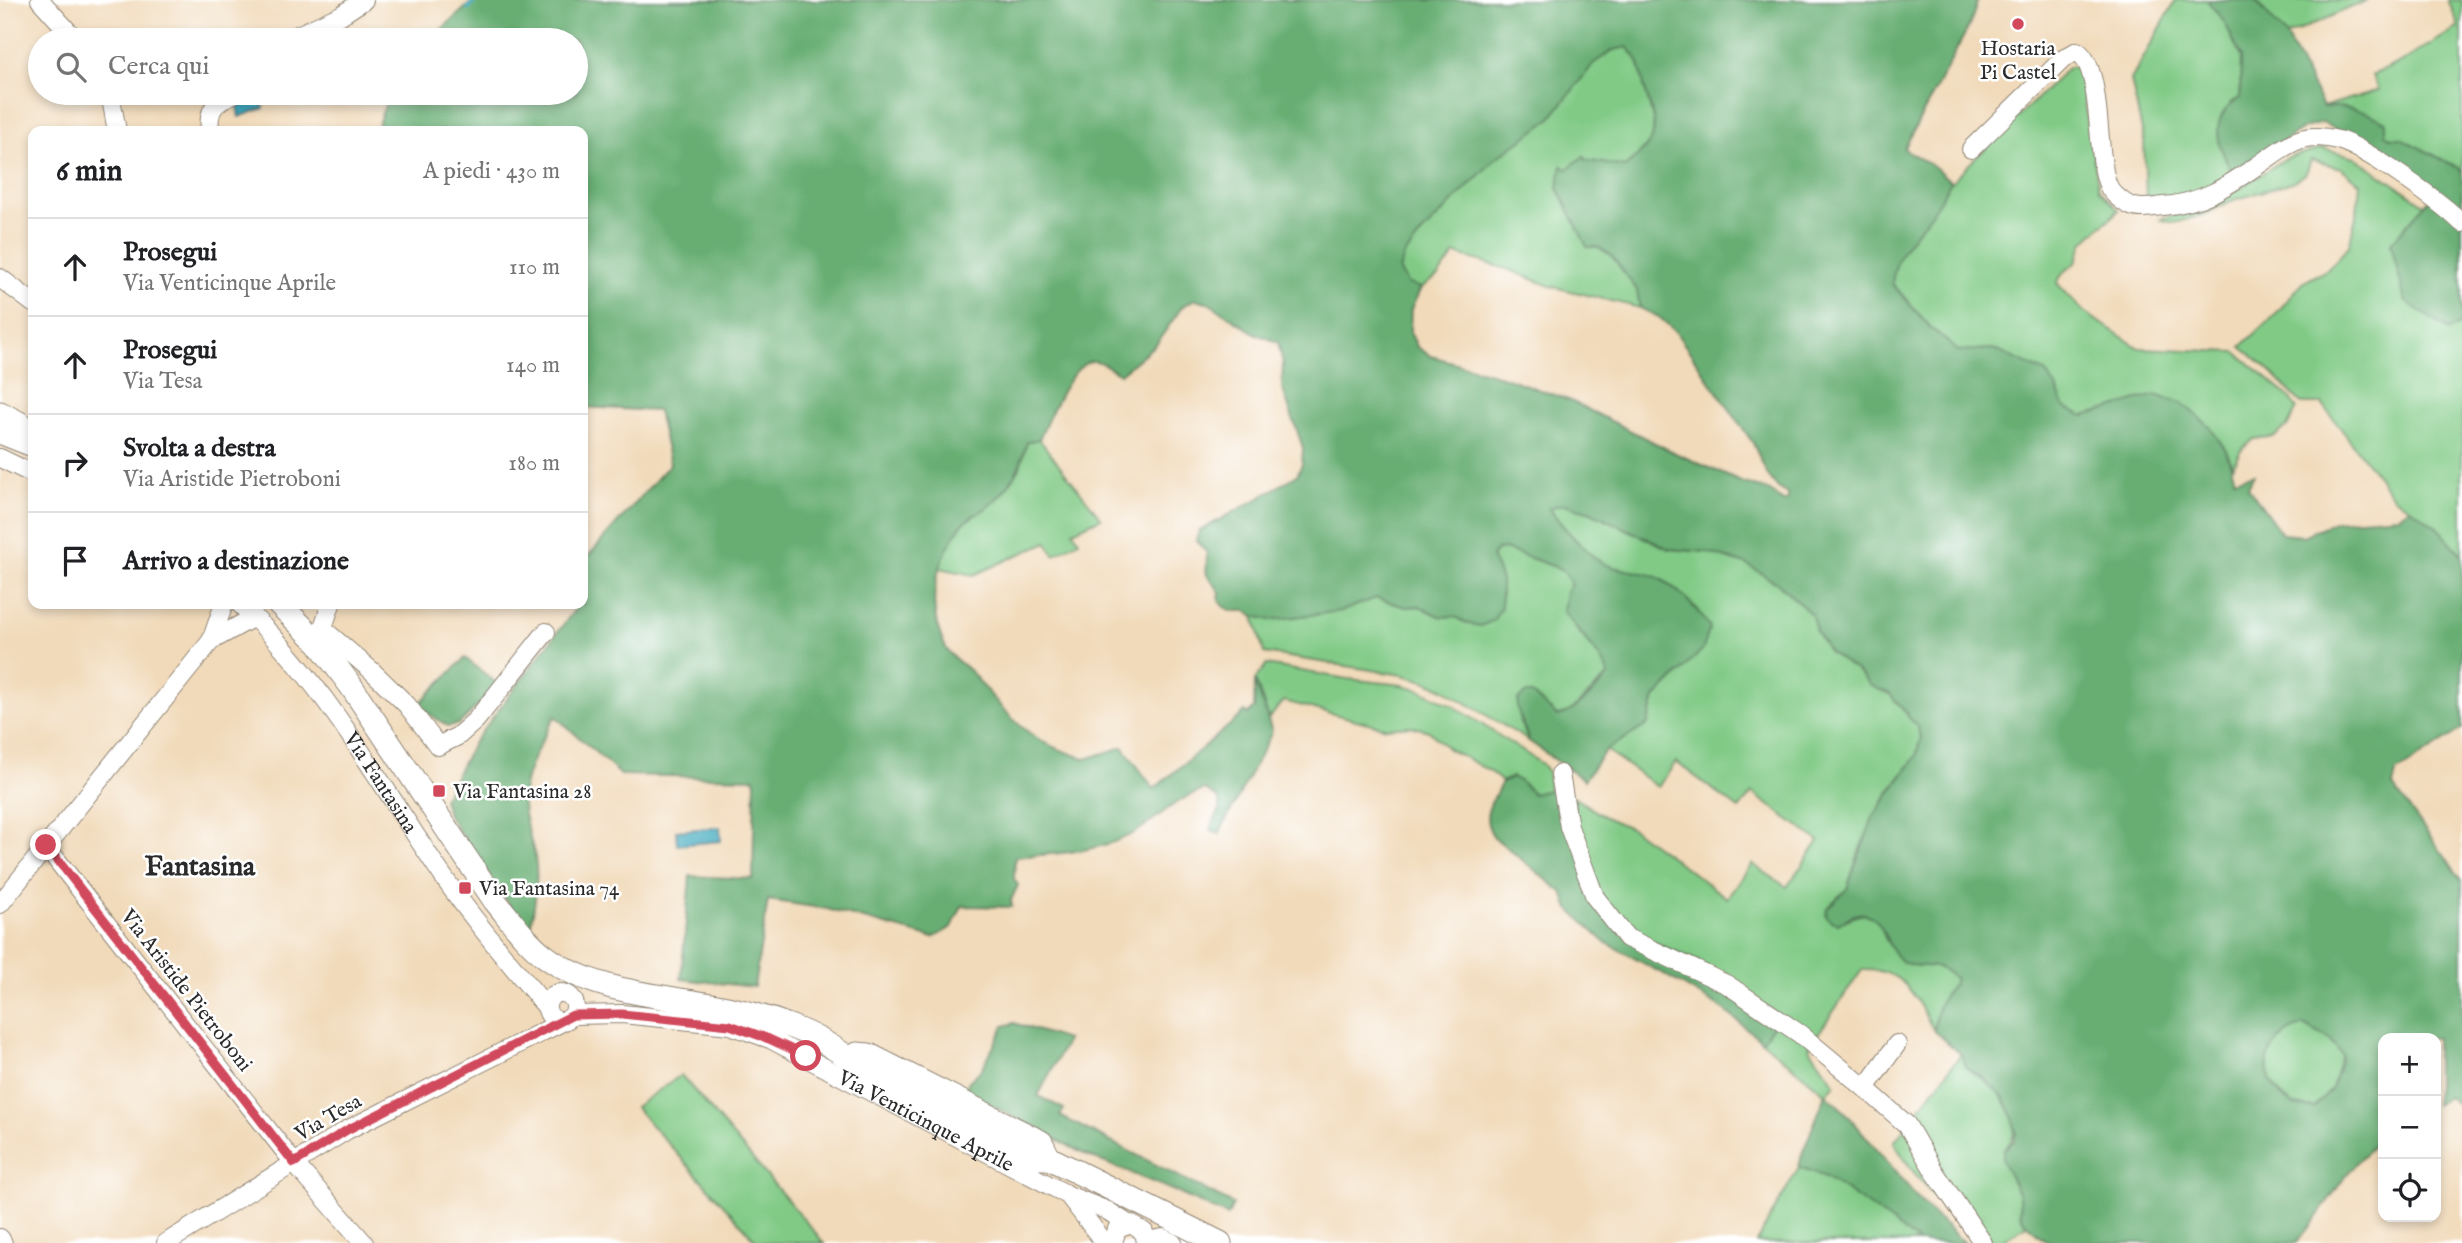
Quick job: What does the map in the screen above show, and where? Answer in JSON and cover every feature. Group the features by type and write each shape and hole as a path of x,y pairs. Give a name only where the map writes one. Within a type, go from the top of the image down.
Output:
{"street":[{"path":"40,0 65,28"},
{"path":"313,28 364,0"},
{"path":"1971,149 2063,59 2077,51 2082,54 2091,77 2110,189 2131,206 2152,207 2194,202 2214,193 2277,151 2305,138 2338,140 2366,154 2418,188 2462,223"},
{"path":"112,105 116,126"},
{"path":"209,126 208,117 215,105"},
{"path":"0,278 28,299"},
{"path":"0,413 28,430"},
{"path":"0,432 28,443"},
{"path":"0,458 28,472"},
{"path":"0,904 211,641 222,609"},
{"name":"Via Fantasina","path":"245,609 280,642 316,687 448,883 514,968 558,1014"},
{"path":"285,609 372,671 407,705 438,746 458,736 476,720 546,632"},
{"path":"320,636 329,609"},
{"path":"211,641 254,617"},
{"name":"Via Venticinque Aprile","path":"320,636 495,901 521,933 545,956 605,985 645,995 758,1015 797,1030 844,1053 861,1069 1032,1158 1049,1158 1132,1217"},
{"path":"1560,774 1569,827 1595,897 1627,938 1728,985 1800,1034 1865,1088 1907,1125 1934,1171 1983,1243"},
{"name":"Via Aristide Pietroboni","path":"46,845 294,1163 364,1243"},
{"name":"Via Fantasina","path":"514,968 566,995"},
{"path":"566,995 575,1005 558,1014 551,997 566,995"},
{"name":"Via Venticinque Aprile","path":"566,995 622,1014"},
{"name":"Via Venticinque Aprile","path":"558,1014 622,1014 730,1025 769,1039 1068,1195 1108,1211 1132,1217 1162,1214 1220,1243"},
{"name":"Via Tesa","path":"166,1243 347,1130 519,1042 558,1014"},
{"path":"1865,1088 1897,1044"},
{"name":"Via Venticinque Aprile","path":"1068,1195 1100,1237 1111,1243"},
{"path":"1146,1240 1162,1214"},
{"path":"1111,1243 1118,1229 1132,1217 1146,1240"},
{"path":"0,1238 3,1243"},
{"path":"1146,1240 1163,1238 1173,1243"}],"green space":[{"path":"474,0 1978,0 1970,24 1904,149 1936,168 1951,182 1901,254 1892,284 1931,328 1958,351 1993,349 2045,372 2056,387 2064,407 2084,416 2155,395 2182,403 2209,426 2226,450 2235,479 2254,474 2248,487 2282,534 2303,536 2336,521 2399,516 2410,508 2435,525 2462,555 2462,729 2396,773 2393,786 2462,880 2462,1108 2448,1097 2441,1102 2441,1033 2378,1033 2378,1143 2358,1160 2296,1243 2049,1243 2026,1224 2020,1213 2019,1195 2002,1160 2004,1149 2014,1141 2016,1133 2004,1098 1983,1078 1967,1068 1961,1054 1934,1031 1939,1007 1955,979 1940,969 1906,964 1900,960 1871,916 1857,914 1838,924 1826,916 1827,908 1847,889 1873,817 1916,756 1921,738 1916,725 1890,694 1871,686 1856,670 1829,652 1816,631 1812,615 1780,585 1746,564 1707,552 1669,549 1591,512 1564,504 1549,508 1567,531 1592,555 1607,565 1649,574 1662,580 1685,598 1710,627 1703,649 1655,698 1647,725 1606,750 1584,780 1529,741 1517,708 1518,700 1525,694 1532,694 1557,716 1564,714 1585,700 1609,675 1594,650 1563,611 1566,592 1571,583 1565,573 1553,566 1505,549 1497,550 1492,556 1501,581 1501,608 1493,621 1480,626 1455,617 1439,616 1419,606 1406,607 1376,598 1342,611 1271,620 1254,616 1247,611 1233,611 1224,607 1219,601 1220,592 1207,575 1207,553 1196,540 1199,531 1297,475 1302,464 1303,448 1282,387 1283,364 1278,342 1256,334 1207,302 1195,299 1182,307 1156,344 1120,374 1095,361 1078,369 1062,392 1039,439 1027,442 1008,486 986,508 965,521 951,541 939,571 934,601 939,632 948,652 973,674 1020,725 1048,745 1086,759 1123,747 1154,789 1245,712 1248,715 1254,708 1255,680 1272,732 1219,834 1210,829 1219,811 1219,799 1205,790 1178,802 1122,839 1077,851 1015,857 1014,879 1018,885 1011,900 1012,907 962,906 952,927 933,938 827,909 768,900 754,987 681,979 690,876 753,879 755,778 621,775 555,716 533,760 523,796 537,875 530,928 513,911 448,815 443,799 474,742 575,609 588,609 588,556 670,464 658,411 588,407 588,126 378,126 385,105 588,105 588,28 443,28","holes":["1627,47 1637,60 1654,123 1651,139 1625,167 1585,160 1584,156 1567,169 1562,166 1558,188 1587,247 1598,247 1611,255 1637,290 1640,308 1659,317 1675,331 1753,443 1767,474 1778,488 1788,494 1788,500 1783,502 1770,491 1741,482 1673,452 1571,401 1501,376 1431,356 1417,347 1410,332 1411,309 1421,288 1408,284 1399,270 1404,256 1423,232 1496,158 1549,120 1594,63 1613,50","2303,1025 2330,1039 2342,1055 2332,1089 2314,1108 2292,1104 2280,1094 2268,1072 2271,1050 2289,1032"]},
{"path":"2176,0 2207,0 2225,23 2241,57 2240,98 2230,103 2233,173 2200,193 2146,200 2144,140 2131,80"},
{"path":"2207,0 2255,0 2286,36 2323,107 2348,108 2371,114 2386,122 2386,134 2392,138 2401,138 2459,168 2462,173 2462,322 2450,331 2405,301 2391,243 2439,189 2372,147 2323,123 2304,128 2233,173 2223,153 2218,132 2223,114 2240,98 2241,57 2225,23"},
{"path":"2255,0 2368,0 2286,36"},
{"path":"2448,0 2462,0 2462,173 2459,168 2422,149 2323,107 2379,90 2372,75 2399,63 2459,27"},
{"path":"1627,47 1641,69 1653,123 1651,139 1625,167 1585,160 1584,157 1598,247 1611,255 1637,290 1640,308 1550,286 1507,269 1455,254 1438,276 1421,288 1408,284 1399,271 1404,256 1423,232 1496,158 1549,120 1594,63 1613,50"},
{"path":"2078,66 2099,190 2119,210 2084,242 2076,263 2063,273 2057,283 2084,312 2139,348 2236,352 2289,397 2297,409 2287,427 2275,436 2254,439 2240,451 2233,466 2226,450 2114,408 2084,416 2064,407 2056,387 1993,349 1958,351 1931,328 1892,283 1894,265 1902,250 1951,182 2069,67"},
{"path":"2322,148 2355,157 2425,205 2391,243 2450,331 2462,322 2462,555 2435,525 2394,498 2322,404 2302,404 2265,366 2241,347 2275,315 2302,283 2328,269 2349,246 2360,183 2341,168 2311,160 2306,173 2292,182 2228,202 2206,214 2174,223 2159,219 2212,206 2286,158"},
{"path":"1039,439 1101,518 1073,531 1079,541 1054,555 1047,542 974,575 939,568 948,546 963,523 986,508 1020,467 1027,441"},
{"path":"1564,504 1591,512 1669,549 1707,552 1746,564 1780,585 1812,615 1816,631 1829,652 1856,670 1871,686 1890,694 1916,725 1921,738 1916,756 1884,799 1861,846 1847,889 1833,902 1838,924 1861,915 1872,917 1881,927 1887,942 1897,952 1918,966 1938,968 1955,979 1939,1007 1934,1031 1915,997 1900,980 1890,974 1862,970 1809,1047 1835,1084 1826,1094 1762,1041 1771,1027 1701,963 1613,921 1570,827 1575,798 1605,817 1633,829 1727,898 1752,864 1787,887 1819,841 1752,793 1739,809 1676,762 1658,787 1606,750 1647,725 1655,698 1685,668 1699,611 1657,577 1613,568 1602,563 1573,537 1549,507"},
{"path":"1505,549 1566,573 1571,583 1566,592 1576,629 1600,656 1609,675 1567,715 1557,716 1532,694 1525,694 1518,700 1521,724 1529,741 1425,681 1403,675 1264,653 1254,616 1271,620 1303,614 1318,615 1376,598 1406,607 1419,606 1439,616 1455,617 1466,623 1501,593 1501,581 1492,556 1497,550"},
{"path":"465,658 499,685 459,724 448,726 429,714 421,716 415,708"},
{"path":"1266,665 1403,685 1423,691 1454,706 1542,764 1548,772 1549,790 1533,794 1512,777 1502,782 1490,771 1448,749 1429,731 1410,726 1387,728 1284,701 1269,718 1255,680"},
{"path":"1512,777 1533,794 1549,790 1559,797 1575,798 1570,827 1605,910 1636,934 1701,963 1772,1011 1772,1027 1762,1041 1724,1010 1605,942 1569,909 1563,893 1494,837 1488,822 1489,809 1502,782"},
{"path":"1014,1023 1067,1040 1038,1096 1064,1109 1060,1116 1233,1204 1228,1216 1086,1155 964,1091 969,1081 982,1069 1004,1026"},
{"path":"2303,1025 2330,1039 2342,1055 2332,1089 2314,1108 2292,1104 2280,1094 2268,1072 2271,1050 2289,1032"},
{"path":"1961,1054 1968,1069 1984,1079 2001,1096 2014,1123 2011,1141 2004,1149 2019,1195 2020,1213 2026,1225 2000,1243 1980,1243 1923,1183 1894,1142"},
{"path":"681,1075 824,1243 758,1243 635,1107"},
{"path":"1826,1094 1847,1114 1921,1202 1964,1243 1919,1243 1823,1175 1799,1167"},
{"path":"1799,1167 1847,1190 1919,1243 1756,1243"}],"water":[{"path":"237,105 264,105 264,108 239,117"},
{"path":"720,827 721,841 677,845 676,831"}],"waterway":[{"path":"468,8 476,0"}],"place":[{"name":"Hostaria Pi Castel","path":"2018,24"},
{"name":"Via Fantasina 28","path":"439,791"},
{"name":"Via Fantasina 74","path":"465,888"}],"district":[{"name":"Fantasina","path":"200,865"}],"route":[{"path":"46,845 294,1163 347,1130 573,1015 622,1014 730,1025 806,1056"}]}
